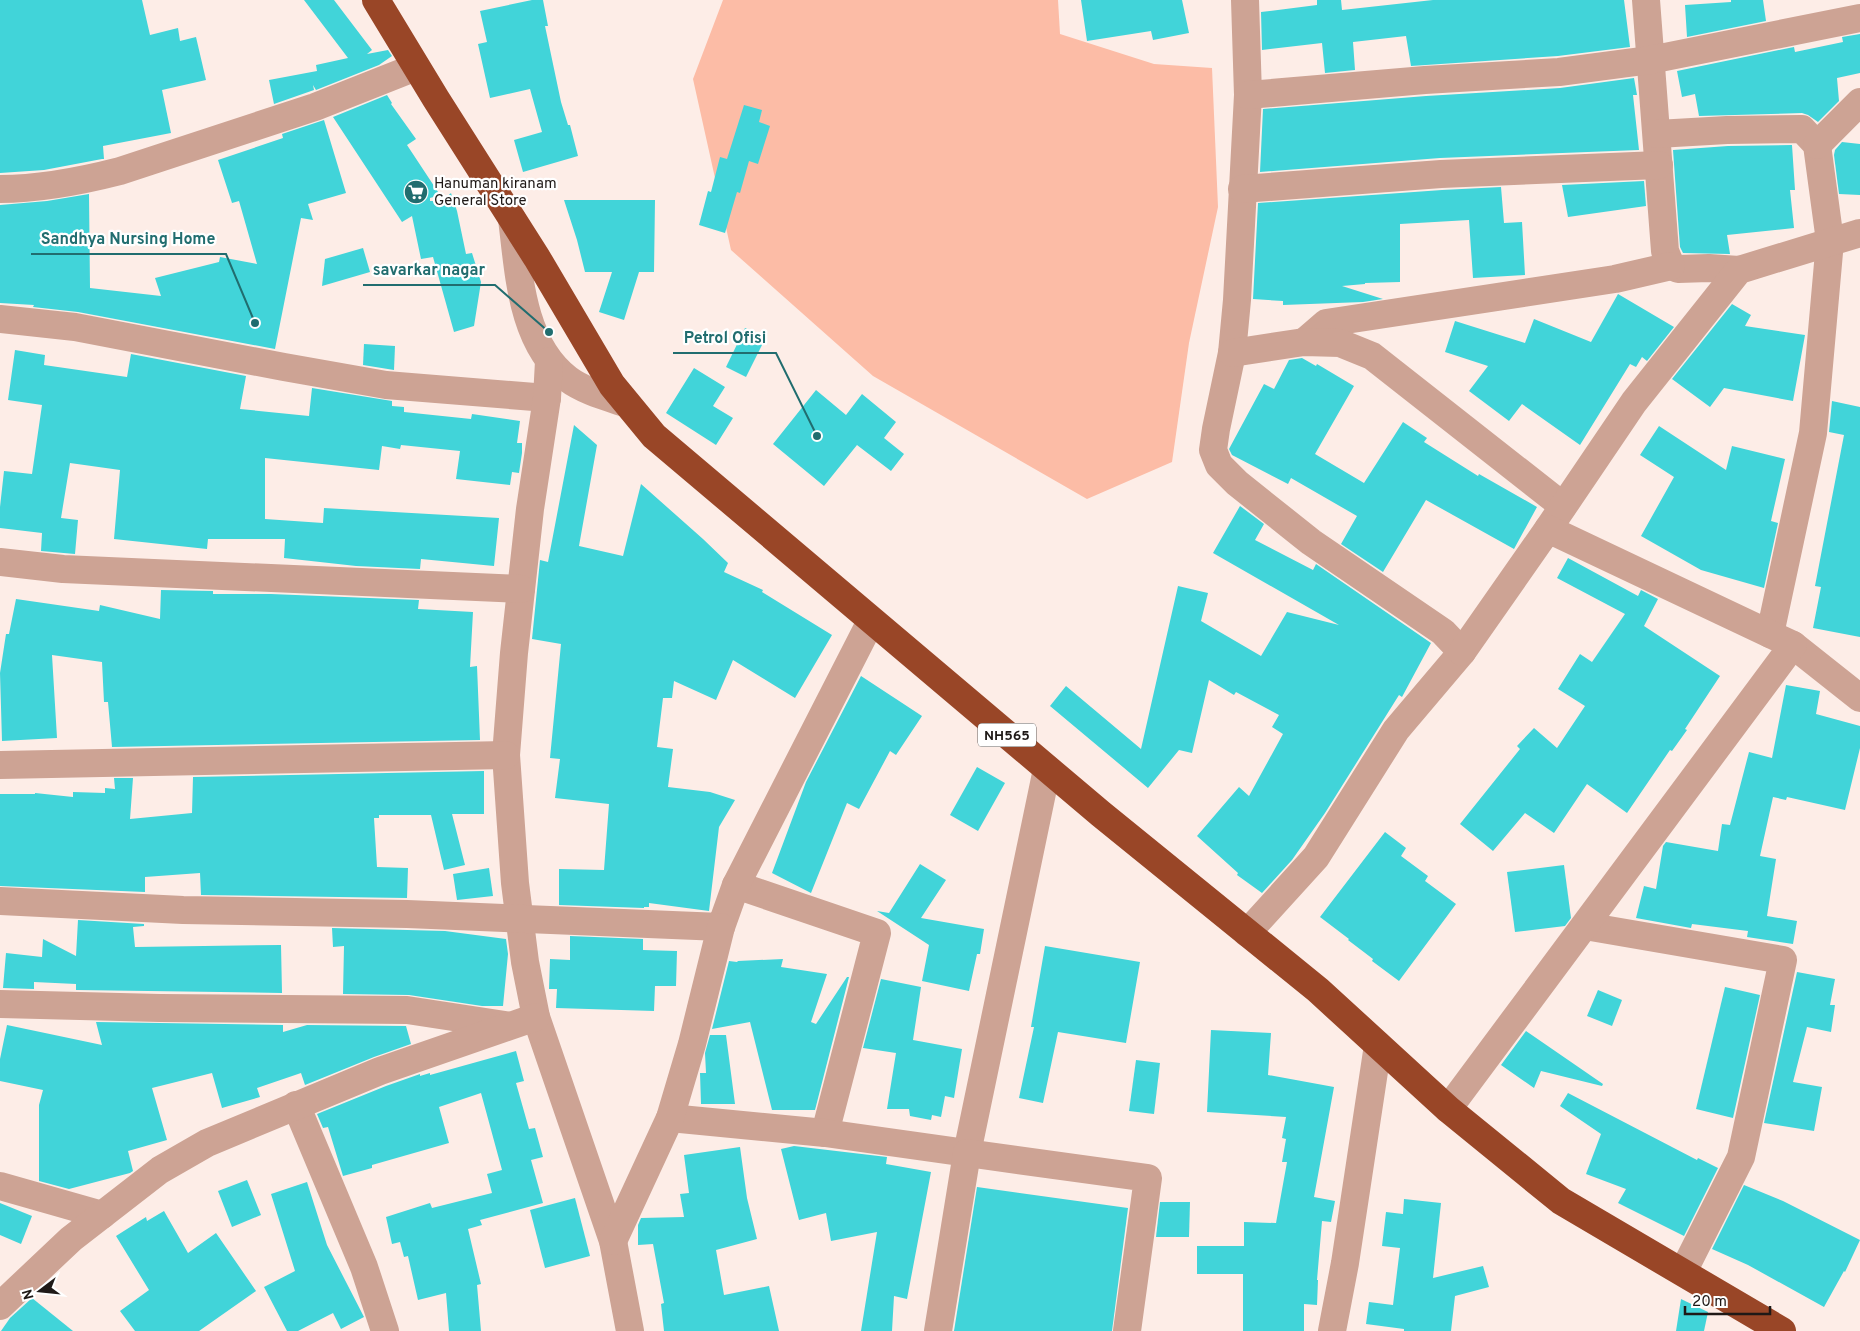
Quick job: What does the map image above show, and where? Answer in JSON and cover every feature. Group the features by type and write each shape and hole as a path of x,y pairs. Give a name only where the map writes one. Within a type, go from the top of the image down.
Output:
{"highway":[{"name":"NH565","path":"379,0 416,67 537,258 612,386 654,436 1047,769 1318,990 1448,1110 1561,1201 1782,1331"}],"street":[{"path":"1249,0 1248,95 1237,300 1232,353 1213,450 1218,464 1237,483 1311,542 1443,632 1462,652"},
{"path":"1646,0 1664,251 1671,266"},
{"path":"1248,95 1424,80 1558,72 1650,60 1860,18"},
{"path":"0,190 51,185 120,171 315,107 416,67"},
{"path":"1817,145 1860,102"},
{"path":"1448,1110 1584,926 1782,640 1813,433 1830,241 1817,145 1802,130 1727,130 1657,134"},
{"path":"1242,189 1441,174 1659,165"},
{"path":"512,220 520,284 530,325 549,361 569,380 593,392 625,403"},
{"path":"1304,342 1326,323 1615,278 1671,266 1678,268 1739,270 1860,233"},
{"path":"1247,933 1316,857 1396,730 1462,652 1634,402 1739,270"},
{"path":"0,319 75,327 386,385 548,398"},
{"path":"1232,353 1304,342 1340,343 1372,356 1563,506"},
{"path":"549,361 548,398 530,509 514,653 506,755 510,824 519,918 536,1017 613,1241 630,1331"},
{"path":"1548,529 1782,640 1860,698"},
{"path":"0,562 63,569 521,589"},
{"path":"613,1241 670,1118 692,1044 721,927 736,885 871,621"},
{"path":"0,765 506,755"},
{"path":"938,1331 967,1153 1047,769"},
{"path":"736,885 877,933 825,1134"},
{"path":"0,901 183,910 397,914 721,927"},
{"path":"1584,926 1783,960 1741,1157 1683,1272"},
{"path":"0,1004 160,1008 407,1010 509,1026"},
{"path":"0,1306 71,1239 160,1170 207,1143 380,1071 536,1017"},
{"path":"1332,1331 1345,1263 1378,1044"},
{"path":"296,1105 364,1266 382,1330"},
{"path":"670,1118 825,1134 1148,1178 1127,1331"},
{"path":"0,1186 102,1215"}],"shaded area":[{"path":"723,0 1058,0 1060,34 1154,64 1212,68 1218,207 1189,343 1172,462 1087,499 873,376 731,250 693,79"}],"building":[{"path":"0,0 142,0 150,35 178,28 180,41 196,37 206,80 162,90 171,133 103,146 104,159 44,170 0,173"},
{"path":"304,0 334,0 372,50 367,54 388,50 392,56 379,65 316,90 313,85 314,90 274,104 269,80 317,71 316,65 348,58"},
{"path":"532,0 543,0 548,26 545,26 561,102 568,125 570,125 578,156 523,172 514,140 542,132 530,89 490,98 478,44 487,42 480,11"},
{"path":"1081,0 1182,0 1189,33 1153,40 1151,31 1087,41"},
{"path":"1317,0 1341,0 1342,10 1433,0 1624,0 1630,47 1558,56 1411,66 1406,36 1353,42 1355,70 1325,73 1322,43 1262,50 1261,12 1317,5"},
{"path":"1731,0 1763,0 1766,21 1687,37 1685,5 1731,2"},
{"path":"1860,34 1860,73 1837,78 1839,101 1818,122 1802,113 1699,116 1695,94 1682,97 1677,71 1794,47 1795,52 1843,42 1842,37"},
{"path":"1634,78 1637,95 1633,95 1639,150 1440,158 1260,172 1263,109 1560,88"},
{"path":"387,95 391,104 416,139 407,145 440,195 430,198 430,201 442,201 451,193 457,211 466,254 472,253 481,282 474,326 454,332 433,257 421,259 412,216 402,222 333,117"},
{"path":"744,105 762,110 759,122 770,126 758,164 749,161 740,193 737,192 725,233 699,225 708,191 711,192 720,157 727,159"},
{"path":"324,120 346,193 308,204 313,220 301,218 275,349 78,312 33,307 34,305 0,303 0,205 47,201 89,194 90,288 161,296 155,278 219,262 220,257 257,264 239,201 232,203 218,160 283,138 282,134"},
{"path":"1842,142 1860,144 1860,195 1839,194 1834,155 1835,150"},
{"path":"1792,145 1795,190 1790,190 1794,228 1727,235 1730,254 1683,253 1680,247 1673,150 1728,146"},
{"path":"1644,181 1646,206 1568,217 1562,185"},
{"path":"1501,187 1504,223 1522,222 1525,275 1473,278 1469,220 1400,224 1400,282 1342,286 1383,299 1363,302 1283,305 1283,301 1253,299 1258,203"},
{"path":"564,200 655,200 654,272 639,272 624,320 599,312 612,272 585,272"},
{"path":"363,248 370,272 322,286 325,259"},
{"path":"1618,294 1674,327 1647,361 1642,357 1636,367 1630,364 1580,445 1522,404 1509,421 1469,391 1488,366 1445,352 1455,321 1525,343 1534,319 1591,342"},
{"path":"1732,304 1751,315 1745,326 1805,335 1793,401 1724,388 1710,407 1672,379"},
{"path":"745,328 766,337 746,377 726,367"},
{"path":"364,344 395,346 394,370 363,365"},
{"path":"15,350 45,355 44,365 127,377 131,354 246,376 240,409 309,416 312,388 392,401 392,406 404,407 404,412 471,419 472,414 520,421 517,443 522,443 522,453 519,473 512,472 510,485 456,479 460,451 401,445 400,449 382,446 379,470 265,458 265,519 323,523 324,508 499,518 494,566 421,559 420,569 356,566 284,558 285,539 208,539 207,549 114,539 120,470 70,463 61,518 78,520 75,554 41,551 42,533 0,528 4,471 32,474 42,405 8,400"},
{"path":"1302,358 1316,366 1317,364 1354,386 1315,454 1364,483 1403,422 1427,438 1424,442 1478,476 1479,474 1537,507 1514,549 1426,500 1383,572 1341,544 1357,516 1291,478 1288,484 1232,455 1229,449 1264,384 1274,389 1289,360"},
{"path":"694,368 725,387 713,406 733,418 716,445 666,413"},
{"path":"816,390 846,415 862,394 896,422 884,438 904,454 891,471 857,445 824,486 773,444"},
{"path":"1832,401 1860,407 1860,637 1813,628 1821,587 1815,586 1844,435 1829,432"},
{"path":"574,425 597,445 579,546 623,556 641,484 728,563 724,572 763,590 762,592 832,635 795,698 733,660 716,700 674,681 672,698 663,698 657,747 673,749 668,787 710,792 735,800 719,827 709,911 649,903 649,907 644,908 559,905 559,869 604,870 609,804 555,798 560,759 550,758 561,644 532,639 540,560 548,562"},
{"path":"1659,426 1726,470 1732,446 1785,459 1771,521 1778,523 1764,588 1701,570 1641,536 1674,477 1640,455"},
{"path":"1240,506 1264,524 1255,540 1313,570 1316,564 1431,643 1402,697 1399,695 1325,813 1292,860 1262,893 1237,875 1238,873 1197,836 1239,787 1249,796 1283,734 1272,727 1279,715 1236,692 1234,695 1209,680 1192,753 1179,750 1148,788 1050,706 1066,686 1141,749 1178,586 1208,593 1201,621 1261,656 1287,612 1339,625 1213,553"},
{"path":"1568,558 1638,596 1641,590 1658,599 1644,626 1720,676 1685,729 1687,730 1672,751 1670,750 1627,813 1587,784 1554,833 1525,813 1493,851 1460,824 1520,749 1517,746 1534,728 1557,748 1585,706 1558,689 1580,654 1592,662 1625,614 1557,578"},
{"path":"161,590 213,591 213,594 271,594 419,600 418,609 473,612 470,667 477,666 480,740 112,747 108,702 104,702 102,662 52,655 57,738 2,741 0,673 6,634 9,634 16,599 99,611 100,605 160,619"},
{"path":"861,676 922,716 896,755 890,751 859,809 847,803 811,893 772,873 806,782"},
{"path":"1786,685 1820,691 1816,714 1860,726 1860,748 1845,810 1787,797 1786,800 1773,797 1760,856 1776,859 1767,916 1797,921 1793,944 1747,937 1748,931 1692,924 1691,928 1636,918 1644,886 1656,889 1663,846 1666,842 1718,851 1722,824 1730,825 1749,752 1772,758"},
{"path":"977,767 1005,783 978,831 950,815"},
{"path":"484,771 484,814 452,814 465,865 444,870 431,815 379,815 379,818 374,818 377,867 408,868 407,898 201,895 200,873 145,877 145,892 0,886 0,794 35,793 73,797 73,792 105,793 105,788 115,789 114,778 133,778 130,819 192,813 193,777"},
{"path":"1385,832 1406,848 1401,856 1428,876 1425,881 1456,904 1399,981 1320,917"},
{"path":"920,864 946,880 921,918 984,929 980,954 977,954 969,991 922,981 929,945 877,911 889,913"},
{"path":"1564,865 1571,918 1565,926 1515,932 1507,872"},
{"path":"489,868 493,896 457,900 453,874"},
{"path":"78,920 144,924 144,926 133,927 135,947 281,945 282,993 76,990 76,984 34,982 34,989 3,988 6,953 42,957 43,939 76,956"},
{"path":"332,928 445,931 506,939 508,954 503,1006 482,1006 409,995 343,994 344,946 333,947"},
{"path":"570,936 643,939 643,950 677,951 676,986 655,986 654,1011 556,1008 557,989 549,989 550,959 570,960"},
{"path":"1045,946 1140,962 1126,1043 1058,1032 1043,1103 1019,1098 1034,1027 1031,1027"},
{"path":"783,959 781,967 827,974 811,1022 816,1024 847,977 849,977 815,1110 772,1110 750,1022 712,1029 729,961"},
{"path":"1797,972 1835,979 1830,1005 1835,1005 1831,1032 1807,1027 1793,1082 1822,1087 1814,1131 1764,1123"},
{"path":"881,979 921,987 913,1040 962,1049 954,1098 945,1096 941,1117 932,1115 931,1120 910,1116 909,1109 887,1109 896,1053 863,1048"},
{"path":"1725,987 1760,995 1733,1118 1696,1109"},
{"path":"1598,990 1622,1000 1612,1026 1587,1016"},
{"path":"96,1022 283,1025 283,1032 307,1025 406,1026 411,1044 305,1085 301,1073 257,1088 260,1097 222,1108 212,1073 152,1088 167,1140 128,1151 133,1171 130,1173 69,1189 39,1181 39,1105 43,1090 0,1081 0,1059 7,1025 102,1045"},
{"path":"1211,1030 1271,1033 1268,1075 1334,1087 1314,1197 1335,1201 1331,1222 1322,1221 1317,1305 1304,1304 1304,1331 1243,1331 1243,1274 1197,1274 1197,1246 1244,1246 1244,1222 1276,1223 1287,1162 1282,1162 1286,1139 1282,1138 1286,1117 1207,1112"},
{"path":"1526,1031 1603,1084 1602,1086 1541,1071 1534,1088 1501,1065"},
{"path":"710,1035 726,1035 735,1104 701,1104 700,1073 706,1073 705,1053"},
{"path":"516,1051 524,1081 516,1083 529,1129 535,1128 543,1157 531,1160 543,1203 480,1220 482,1225 468,1229 481,1284 477,1285 481,1331 449,1331 446,1293 418,1300 408,1256 404,1257 400,1242 392,1244 386,1217 430,1203 432,1208 492,1193 487,1174 502,1170 481,1093 439,1107 449,1143 372,1165 372,1168 343,1176 328,1127 323,1128 317,1114 420,1074 420,1076 430,1073 430,1075"},
{"path":"1136,1060 1160,1063 1154,1114 1129,1111"},
{"path":"1568,1093 1697,1160 1698,1158 1718,1168 1684,1236 1618,1203 1626,1189 1586,1174 1601,1134 1560,1106"},
{"path":"794,1146 887,1157 886,1164 931,1172 907,1299 894,1296 892,1331 861,1331 877,1232 831,1241 826,1213 799,1220 781,1149"},
{"path":"740,1147 747,1198 757,1239 716,1250 724,1295 769,1286 779,1331 664,1331 661,1304 664,1303 653,1244 638,1245 638,1225 641,1218 684,1217 680,1194 689,1193 684,1155"},
{"path":"247,1180 261,1215 232,1227 218,1191"},
{"path":"307,1182 327,1245 364,1317 341,1329 333,1313 298,1331 287,1331 264,1287 295,1271 271,1194"},
{"path":"1744,1185 1783,1201 1860,1240 1845,1272 1824,1307 1748,1265 1712,1249"},
{"path":"977,1187 1128,1208 1112,1331 954,1331"},
{"path":"575,1198 590,1256 545,1268 530,1210"},
{"path":"1404,1199 1441,1203 1433,1278 1483,1266 1489,1287 1455,1296 1451,1331 1404,1331 1404,1329 1366,1324 1369,1302 1393,1305 1400,1248 1382,1246 1386,1212 1403,1214"},
{"path":"1160,1202 1190,1202 1189,1237 1156,1237"},
{"path":"0,1203 32,1216 21,1244 0,1235"},
{"path":"164,1211 188,1253 216,1233 256,1291 199,1331 135,1331 120,1311 149,1290 116,1236 146,1217 147,1221"},
{"path":"32,1298 73,1331 1,1331 10,1318"},
{"path":"1681,1299 1708,1312 1704,1331 1676,1331"}],"place":[{"name":"Hanuman kiranam General Store","path":"416,192"},
{"name":"Sandhya Nursing Home","path":"255,323"},
{"name":"savarkar nagar","path":"549,332"},
{"name":"Petrol Ofisi","path":"817,436"}]}
